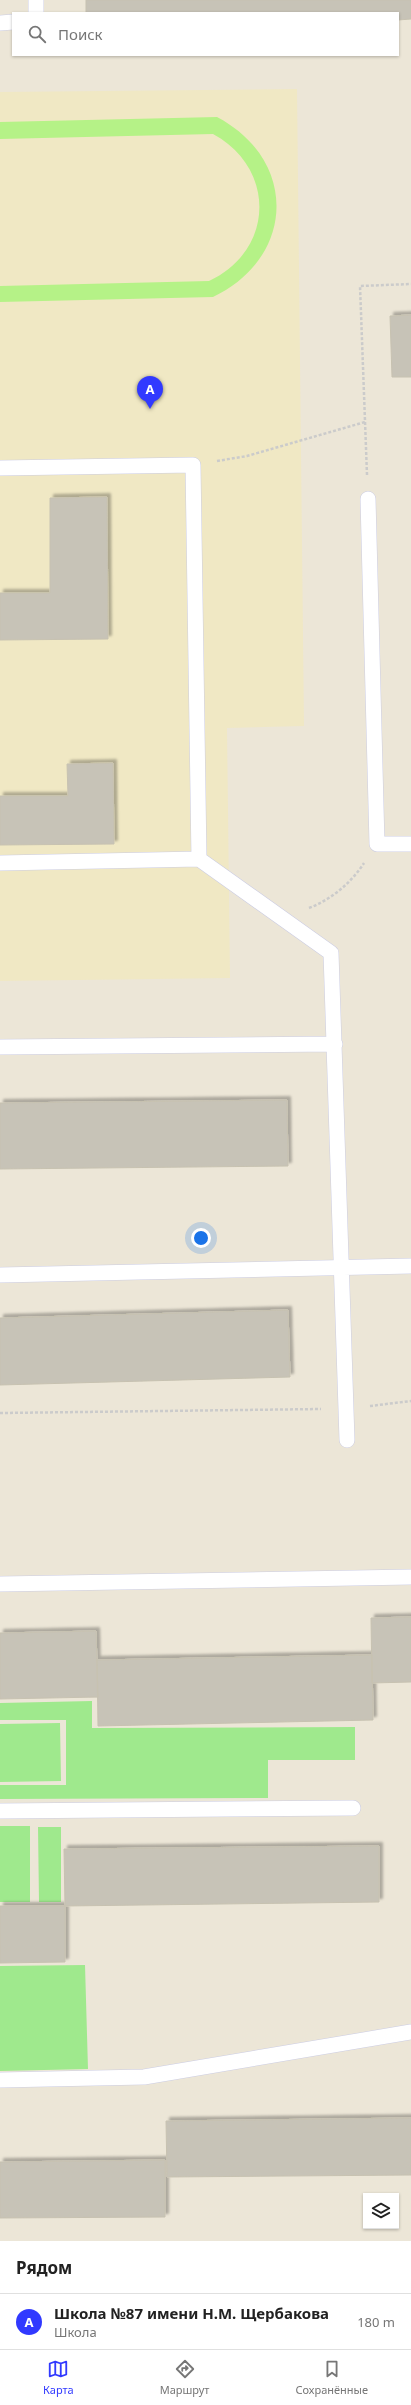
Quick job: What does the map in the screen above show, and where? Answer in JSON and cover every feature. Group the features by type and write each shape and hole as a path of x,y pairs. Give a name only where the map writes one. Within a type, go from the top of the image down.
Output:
{"lane":[{"path":"36,0 36,12"},
{"path":"0,23 12,22"},
{"path":"0,468 193,465 199,859"},
{"path":"368,500 377,844 411,844"},
{"path":"0,863 199,859 331,953 335,1044 340,1269 347,1440"},
{"path":"0,1047 335,1044"},
{"path":"0,1275 340,1269 411,1266"},
{"path":"0,1584 411,1578"},
{"path":"0,1811 353,1808"},
{"path":"0,2080 144,2077 411,2032"}],"path":[{"path":"368,500 360,286 411,284"},
{"path":"193,465 247,456 365,422"},
{"path":"282,918 325,902 355,877 377,844"},
{"path":"0,1413 346,1409 411,1401"}],"shaded area":[{"path":"297,89 304,726 227,728 230,978 0,981 0,92"}],"green space":[{"path":"217,117 243,135 262,158 273,182 276,208 272,234 260,258 240,280 213,297 0,302 0,286 209,281 231,267 246,250 256,230 259,209 257,187 248,167 234,149 213,134 0,139 0,122"},
{"path":"92,1701 92,1728 355,1727 355,1760 268,1760 268,1798 0,1799 0,1785 66,1785 66,1720 0,1720 0,1703"},
{"path":"60,1723 61,1781 0,1782 0,1724"},
{"path":"0,1826 30,1826 30,1902 0,1902"},
{"path":"38,1827 61,1827 61,1902 39,1902"},
{"path":"85,1965 88,2069 0,2071 0,1966"}],"building":[{"path":"86,0 411,0 411,19 399,20 399,12 86,12"},
{"path":"411,315 411,377 392,377 390,316"},
{"path":"107,497 108,639 0,640 0,593 50,593 50,498"},
{"path":"113,763 114,844 0,845 0,796 68,796 67,764"},
{"path":"287,1100 288,1166 0,1169 0,1103"},
{"path":"288,1310 290,1377 0,1385 0,1318"},
{"path":"411,1617 411,1682 372,1683 371,1618"},
{"path":"96,1631 98,1697 0,1699 0,1633"},
{"path":"372,1655 373,1720 98,1726 97,1660"},
{"path":"379,1846 379,1902 65,1906 64,1849"},
{"path":"0,1906 65,1906 65,1962 0,1963"},
{"path":"411,2118 411,2175 167,2177 166,2121"},
{"path":"165,2160 165,2217 0,2218 0,2162"}],"place":[{"name":"Школа №87 имени Н.М. Щербакова","path":"150,409"}]}
